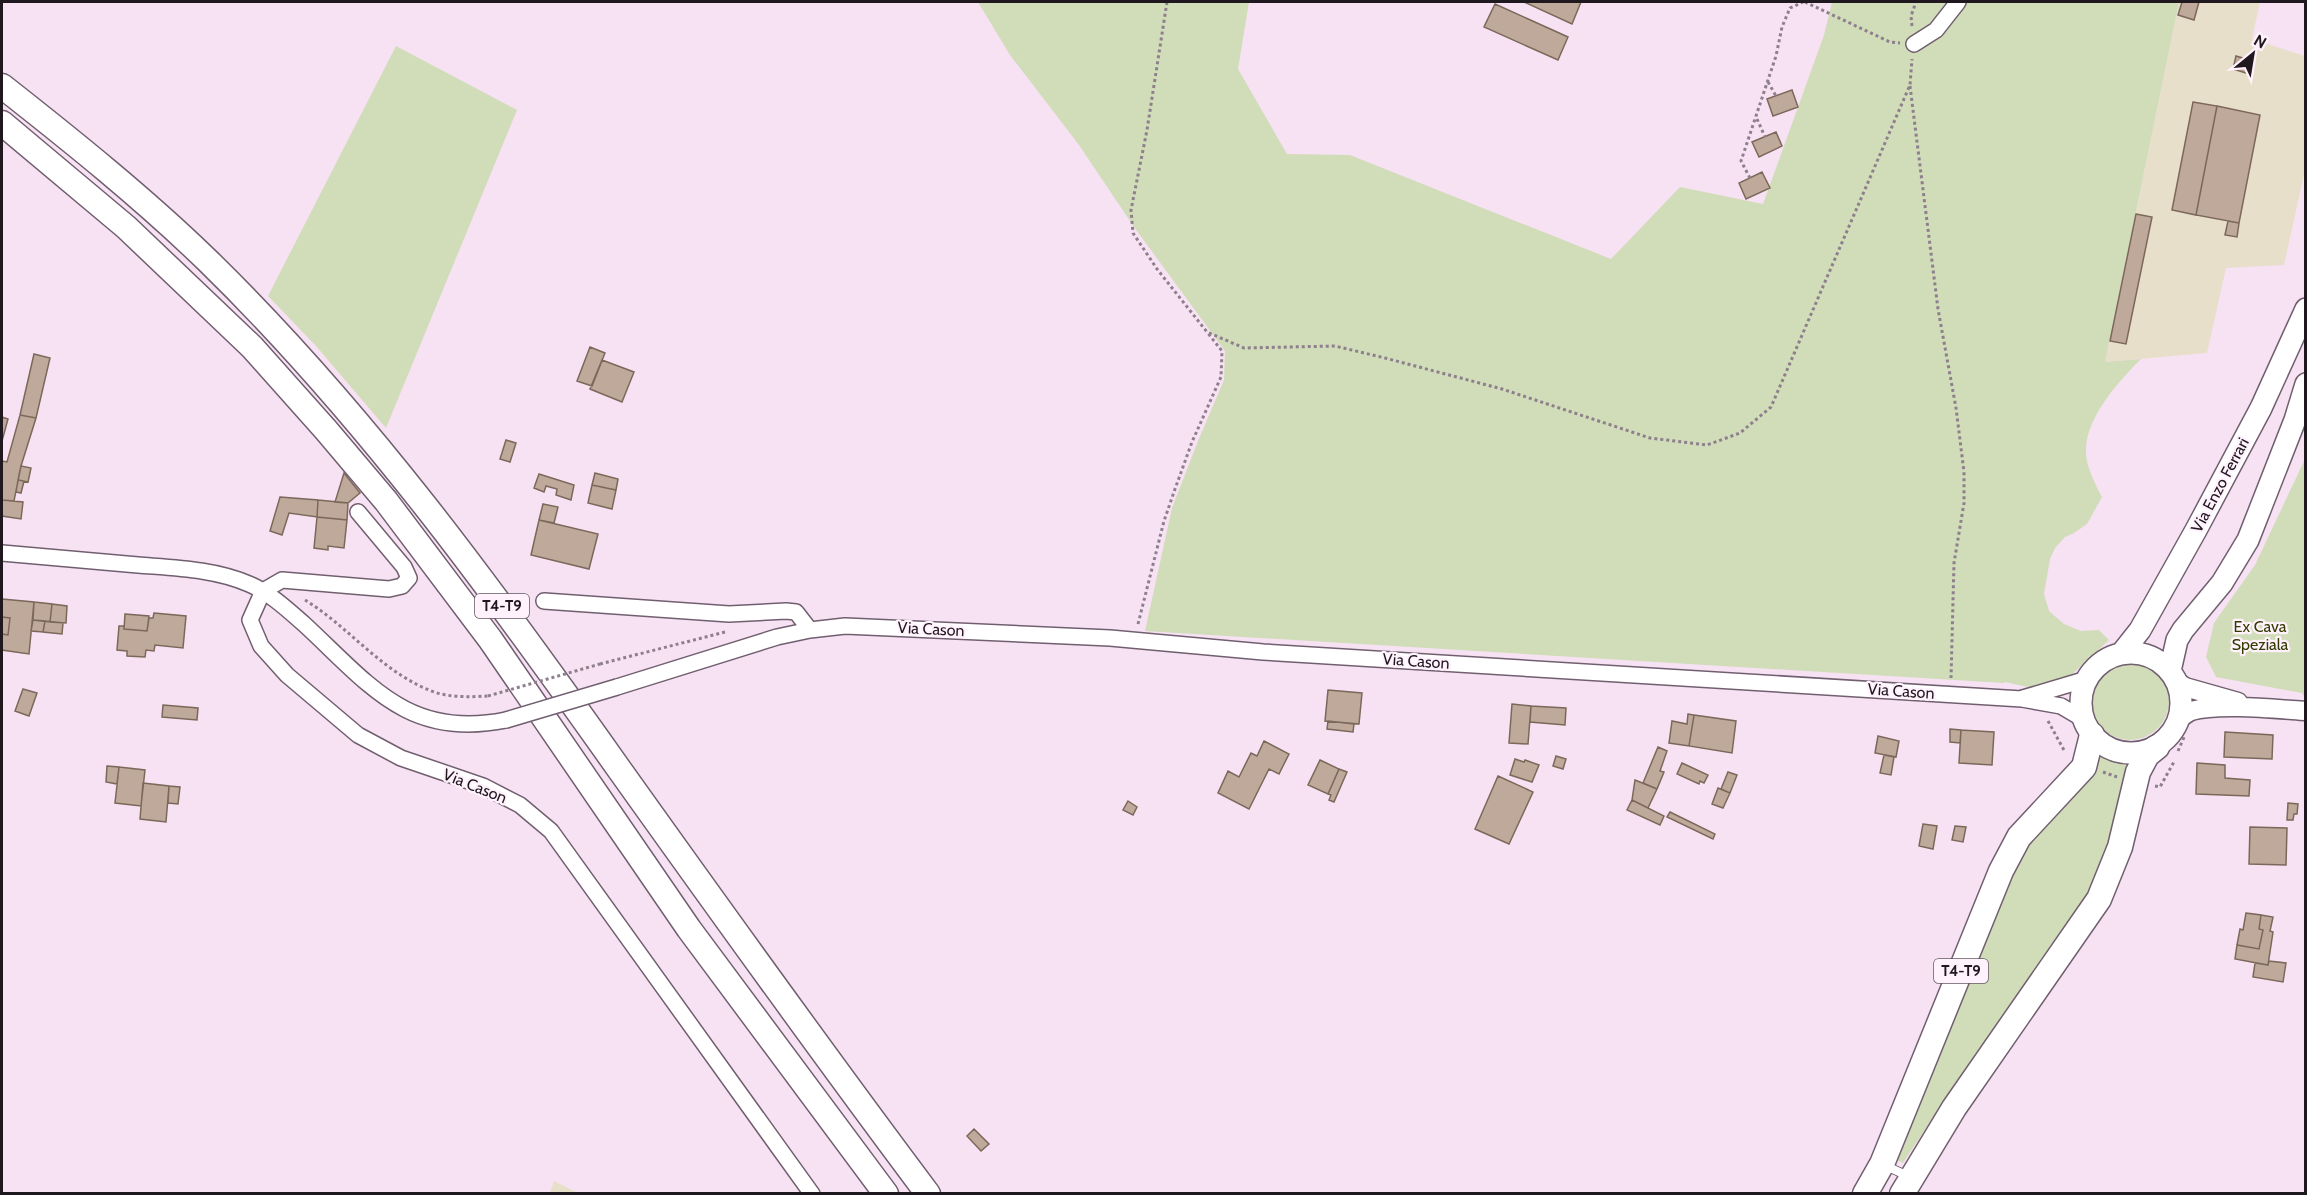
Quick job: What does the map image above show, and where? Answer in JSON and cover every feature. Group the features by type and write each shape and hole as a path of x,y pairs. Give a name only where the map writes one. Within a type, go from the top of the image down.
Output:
{"highway":[{"name":"T4-T9","path":"2,86 143,201 207,260 349,412 515,623 815,1043 928,1194"},
{"name":"T4-T9","path":"2,123 126,227 252,347 386,501 490,639 689,929 886,1194"},
{"name":"T4-T9","path":"1865,1194 1882,1164 2001,871 2019,837 2084,767 2087,727"},
{"path":"1907,1186 1954,1108 2099,899 2120,847 2138,772 2147,755 2157,747"}],"main road":[{"name":"Via Enzo Ferrari","path":"2121,654 2140,630 2196,530 2261,408 2306,309"},
{"path":"2174,677 2160,662 2134,653 2121,654 2101,663 2087,679 2081,699 2087,727 2105,747 2122,753 2140,753 2157,747 2182,726 2182,700 2174,677 2177,640 2222,583 2248,540 2295,420 2306,384"}],"street":[{"path":"1914,44 1936,30 1958,2"},
{"path":"263,591 282,580 389,589 402,586 408,578 404,567 358,513"},
{"name":"Via Cason","path":"2,553 219,574 249,584 263,591 299,620 366,684 390,702 417,715 457,724 481,725 506,720 777,637 810,630 845,627 894,627 1133,640 1263,652 2022,699 2061,706 2087,727"},
{"name":"Via Cason","path":"263,591 250,620 261,646 286,675 314,699 358,735 392,754 483,786 520,805 552,831 812,1194"},
{"path":"543,601 729,614 796,612 810,630"},
{"path":"2174,677 2185,687 2257,708"},
{"name":"Via Cason","path":"2022,699 2087,679"},
{"path":"2182,726 2190,711 2257,708 2306,711"}],"lane":[{"path":"1882,1164 1907,1186"}],"path":[{"path":"1133,640 1164,521 1192,442 1221,377 1222,351 1157,268 1133,233 1131,210 1147,130 1167,2"},
{"path":"1750,178 1742,160 1776,56 1782,27 1790,8 1804,2 1890,42 1914,44"},
{"path":"1916,2 1911,16 1914,44 1910,85 1935,287 1964,472 1965,503 1954,563 1951,694"},
{"path":"1768,82 1776,96"},
{"path":"1207,332 1244,348 1335,346 1465,378 1650,438 1707,445 1740,433 1771,407 1910,85"},
{"path":"1756,118 1765,137"},
{"path":"305,600 392,671 430,691 464,697 488,696 600,664"},
{"path":"2043,714 2066,753"},
{"path":"2148,785 2160,787 2170,772 2182,726"},
{"path":"2099,771 2118,777"}],"shaded area":[{"path":"2179,2 2260,2 2252,39 2305,56 2305,170 2284,265 2226,268 2207,353 2105,362"},
{"path":"554,1181 578,1193 550,1193"}],"green space":[{"path":"978,2 1249,2 1238,69 1287,154 1350,155 1611,259 1680,187 1763,204 1824,35 1832,2 2179,2 2105,362 2141,359 2114,388 2092,424 2086,455 2091,474 2102,497 2087,524 2065,537 2055,548 2050,559 2044,594 2049,611 2064,624 2081,631 2099,630 2109,640 2067,679 2028,687 2005,682 1145,631 1172,508 1224,380 1225,351 1134,227 1079,145 1010,55"},
{"path":"396,46 517,110 386,428 316,346 268,296"},
{"name":"Ex Cava Speziala","path":"2305,459 2305,698 2302,693 2216,677 2206,657 2214,623 2255,565"},
{"path":"2130,662 2145,665 2157,674 2166,686 2169,701 2166,716 2157,728 2145,737 2130,740 2115,737 2103,728 2094,716 2091,701 2094,686 2103,674 2115,665"},
{"path":"2096,751 2130,762 2121,816 2096,882 1903,1163 1891,1157 2013,866 2028,840"}],"building":[{"path":"1524,2 1581,2 1572,24"},
{"path":"2182,2 2199,2 2194,20 2178,15"},
{"path":"1495,4 1568,37 1558,60 1484,27"},
{"path":"2236,56 2250,60 2246,73 2233,69"},
{"path":"1792,90 1798,107 1773,116 1767,99"},
{"path":"2193,102 2217,106 2196,215 2172,210"},
{"path":"2217,106 2260,115 2239,223 2196,215"},
{"path":"1776,132 1782,146 1759,157 1752,142"},
{"path":"1762,172 1770,188 1746,199 1739,183"},
{"path":"2136,214 2152,217 2126,344 2110,341"},
{"path":"2228,221 2239,223 2237,237 2225,235"},
{"path":"590,347 605,353 592,386 577,381"},
{"path":"34,354 50,358 36,418 20,415"},
{"path":"602,360 634,372 622,402 590,389"},
{"path":"20,415 36,418 21,466 14,501 2,500 2,461 7,462"},
{"path":"2,417 8,419 2,441"},
{"path":"506,440 516,443 510,462 500,459"},
{"path":"21,466 31,468 28,482 18,480"},
{"path":"344,473 360,493 348,503 335,502"},
{"path":"595,473 618,479 616,490 592,485"},
{"path":"539,474 574,485 571,500 556,495 557,489 546,486 544,492 534,488"},
{"path":"18,480 24,481 21,493 16,492"},
{"path":"592,485 616,490 612,509 588,503"},
{"path":"280,497 318,500 317,517 289,513 282,535 270,531"},
{"path":"2,500 23,502 21,519 2,516"},
{"path":"318,500 348,503 347,520 317,517"},
{"path":"543,504 558,507 554,523 539,520"},
{"path":"317,517 347,520 344,548 328,546 328,550 314,548"},
{"path":"539,520 598,534 589,569 531,555"},
{"path":"2,599 34,602 29,654 2,650 2,634 8,635 10,618 2,617"},
{"path":"34,602 52,604 50,622 33,620"},
{"path":"52,604 67,606 66,623 50,622"},
{"path":"154,613 186,616 183,648 155,645 154,651 146,650 145,657 127,656 127,651 117,650 119,626 124,626 124,629 147,631 149,618 153,618"},
{"path":"125,614 149,616 147,631 124,629"},
{"path":"2,617 10,618 8,635 2,634"},
{"path":"33,620 45,621 43,632 31,631"},
{"path":"45,621 63,623 62,634 43,632"},
{"path":"23,689 37,693 29,716 15,711"},
{"path":"1328,690 1362,693 1359,724 1325,721"},
{"path":"1512,704 1531,706 1528,744 1509,743"},
{"path":"163,705 198,708 197,720 162,717"},
{"path":"1531,706 1566,708 1565,725 1530,722"},
{"path":"1688,714 1694,715 1689,746 1669,743 1672,721 1687,724"},
{"path":"1694,715 1736,721 1732,753 1689,746"},
{"path":"1328,721 1354,724 1353,732 1327,729"},
{"path":"1950,729 1961,730 1960,743 1950,742"},
{"path":"1961,730 1994,732 1992,765 1959,763"},
{"path":"2225,732 2273,735 2272,759 2224,757"},
{"path":"1878,736 1899,741 1896,757 1875,753"},
{"path":"1264,741 1289,754 1279,774 1269,769 1249,809 1218,793 1228,771 1239,777 1251,753 1257,756"},
{"path":"1658,747 1667,751 1660,771 1664,772 1657,789 1643,783"},
{"path":"1884,755 1894,757 1891,775 1880,773"},
{"path":"1556,756 1566,759 1563,769 1553,766"},
{"path":"1515,759 1539,765 1532,782 1510,775"},
{"path":"1320,760 1339,769 1328,794 1308,785"},
{"path":"1682,763 1708,775 1704,783 1700,781 1699,784 1677,774"},
{"path":"2197,763 2225,765 2225,778 2250,780 2249,796 2196,794"},
{"path":"107,766 119,767 117,784 106,782"},
{"path":"119,767 145,770 141,806 115,803"},
{"path":"1339,769 1347,772 1334,802 1329,800 1331,795 1328,794"},
{"path":"1728,772 1737,775 1730,793 1721,789"},
{"path":"1498,776 1533,792 1509,844 1475,829"},
{"path":"1635,780 1657,789 1648,808 1632,800"},
{"path":"143,783 169,786 166,822 140,819"},
{"path":"169,786 180,787 178,804 168,803"},
{"path":"1718,788 1730,793 1723,808 1712,804"},
{"path":"1632,800 1664,816 1660,825 1627,810"},
{"path":"1128,801 1137,807 1133,815 1123,810"},
{"path":"2288,803 2298,804 2297,814 2294,814 2293,820 2287,820"},
{"path":"1670,812 1715,834 1713,839 1667,817"},
{"path":"1923,824 1937,826 1933,849 1919,846"},
{"path":"1955,826 1966,827 1963,842 1952,840"},
{"path":"2250,827 2287,828 2286,865 2249,864"},
{"path":"2246,913 2261,915 2259,929 2263,930 2259,949 2237,945"},
{"path":"2261,915 2273,917 2268,965 2235,959 2237,945 2259,949 2263,930 2259,929"},
{"path":"2269,961 2286,963 2283,982 2253,977 2255,963 2268,965"},
{"path":"974,1129 989,1144 981,1151 967,1136"}]}
